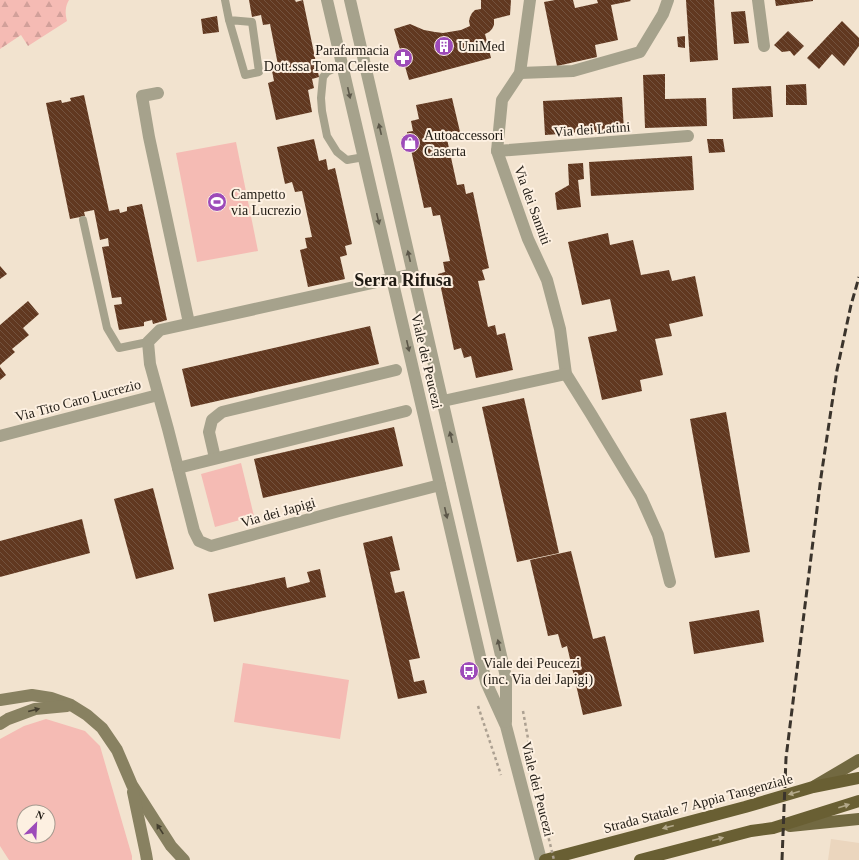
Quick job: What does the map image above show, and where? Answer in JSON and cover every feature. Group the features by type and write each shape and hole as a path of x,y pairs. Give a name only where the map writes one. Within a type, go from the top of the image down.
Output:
{"highway":[{"name":"Strada Statale 7 Appia Tangenziale","path":"545,860 738,809 813,787 859,778"},
{"path":"640,860 751,831 772,828 859,801"}],"main road":[{"path":"0,700 32,695 51,698 71,705 102,728 117,750 132,785 171,846 184,860"},
{"path":"0,724 8,719 35,709 71,705"},
{"path":"813,787 859,760"},
{"path":"132,785 146,860"},
{"path":"772,828 859,819"}],"street":[{"name":"Viale dei Peucezi","path":"327,0 486,682 506,726 541,860"},
{"name":"Viale dei Peucezi","path":"350,0 506,677 506,726"},
{"name":"Via dei Sanniti","path":"530,0 520,73 502,100 497,151 528,239 547,280 560,329 566,374 641,497 658,535 670,582"},
{"path":"520,73 573,71 640,52 663,14 668,0"},
{"path":"758,0 764,46"},
{"path":"342,65 363,58"},
{"path":"158,93 142,96 149,137 189,324"},
{"name":"Via dei Latini","path":"497,151 688,136"},
{"path":"148,342 160,330 414,274"},
{"name":"Via Tito Caro Lucrezio","path":"0,436 158,395 150,364 148,342"},
{"path":"215,458 210,432 212,420 222,412 396,370"},
{"path":"443,401 566,374"},
{"name":"Via dei Japigi","path":"158,395 194,531 199,541 211,546 440,485"},
{"path":"178,468 406,411"},
{"path":"437,471 458,466"}],"lane":[{"path":"225,0 229,20 245,75 259,72 252,22 229,20"},
{"path":"342,65 327,72 323,77 321,98 327,136 337,152 347,160 364,157"},
{"path":"83,220 107,328 118,348 148,342"}],"path":[{"path":"476,699 502,779"},
{"path":"543,815 554,860"}],"shaded area":[{"path":"831,839 859,843 859,860 828,860"}],"green space":[{"path":"0,0 69,0 66,10 67,21 28,46 21,35 0,49"},
{"name":"Campetto via Lucrezio","path":"236,142 258,251 197,262 176,153"},
{"path":"241,463 254,516 215,527 201,474"},
{"path":"243,663 349,680 340,739 234,722"},
{"path":"46,719 85,731 100,746 132,860 9,860 0,846 0,739 24,726"}],"building":[{"path":"249,0 295,0 296,2 303,0 319,77 312,79 314,88 308,90 312,112 276,120 268,83 274,81 272,71 279,70 270,24 263,25 261,15 252,17"},
{"name":"UniMed","path":"481,0 511,0 510,15 494,19 492,29 485,34 491,58 409,80 394,29 410,24 424,30 443,33 461,30 470,26 469,21 472,13 475,10 481,9"},
{"path":"555,0 573,0 575,8 598,3 597,0 631,1 611,5 618,40 595,45 597,57 557,66 544,2"},
{"path":"686,0 714,0 718,60 690,62"},
{"path":"775,0 813,0 813,1 776,6"},
{"path":"745,11 749,43 734,44 731,12"},
{"path":"217,16 219,32 203,34 201,19"},
{"path":"842,21 859,38 859,46 844,66 832,54 819,69 807,58"},
{"path":"788,31 804,46 794,56 790,51 782,52 774,45"},
{"path":"685,36 685,48 678,47 677,37"},
{"path":"665,74 665,99 706,98 707,126 645,128 643,75"},
{"path":"806,84 807,105 786,105 786,85"},
{"path":"771,86 773,117 733,119 732,88"},
{"path":"84,95 109,211 119,209 120,213 127,211 127,207 142,204 167,320 153,324 152,320 144,322 144,326 119,330 114,305 122,304 121,297 112,298 102,247 109,246 108,238 100,240 94,210 84,212 85,216 70,219 46,103 61,100 62,103 71,101 70,98"},
{"path":"622,97 624,130 595,132 595,130 545,135 543,101"},
{"path":"452,98 461,136 447,139 457,185 464,184 466,194 473,192 489,268 482,270 485,280 478,281 488,327 495,325 497,335 505,333 513,370 476,378 471,356 464,358 461,348 454,350 438,274 445,272 443,262 450,261 440,215 433,216 431,207 424,208 407,132 413,131 411,121 419,119 416,105"},
{"path":"314,139 319,161 326,159 328,170 335,168 352,244 345,246 347,255 340,257 345,279 308,287 300,250 307,248 305,238 312,237 302,191 295,192 292,182 285,184 277,147"},
{"path":"707,139 723,139 725,152 709,153"},
{"path":"692,156 694,190 591,196 589,162"},
{"path":"583,163 584,179 578,180 581,207 557,210 555,193 569,185 568,164"},
{"path":"608,233 610,245 633,240 641,275 669,270 672,281 695,276 703,316 669,324 672,336 655,339 663,375 640,380 642,391 602,400 588,337 617,331 610,299 582,305 568,242"},
{"path":"0,266 7,274 0,279"},
{"path":"28,301 39,314 23,328 29,335 12,349 15,352 0,365 0,325"},
{"path":"370,326 379,364 191,407 182,369"},
{"path":"0,367 6,375 0,380"},
{"path":"524,398 559,553 517,562 482,407"},
{"path":"726,412 750,552 715,558 690,419"},
{"path":"394,427 403,466 263,498 254,459"},
{"path":"153,488 174,569 136,579 114,499"},
{"path":"82,519 90,553 0,577 0,541"},
{"path":"392,536 400,570 390,572 395,593 404,591 420,658 409,660 414,682 424,680 427,693 398,699 363,543"},
{"path":"571,551 593,639 605,636 622,706 583,715 567,646 562,648 558,634 548,636 530,560"},
{"path":"320,569 326,597 214,622 208,594 285,577 287,588 310,582 307,572"},
{"path":"759,610 764,642 694,654 689,622"}],"railway":[{"path":"782,860 786,758 821,477 837,370 851,305 859,277"}],"place":[{"name":"UniMed","path":"444,46"},
{"name":"Parafarmacia Dott.ssa Toma Celeste","path":"403,58"},
{"name":"Autoaccessori Caserta","path":"410,143"},
{"name":"Campetto via Lucrezio","path":"217,202"},
{"name":"Viale dei Peucezi (inc. Via dei Japigi)","path":"469,671"}],"district":[{"name":"Serra Rifusa","path":"403,280"}]}
